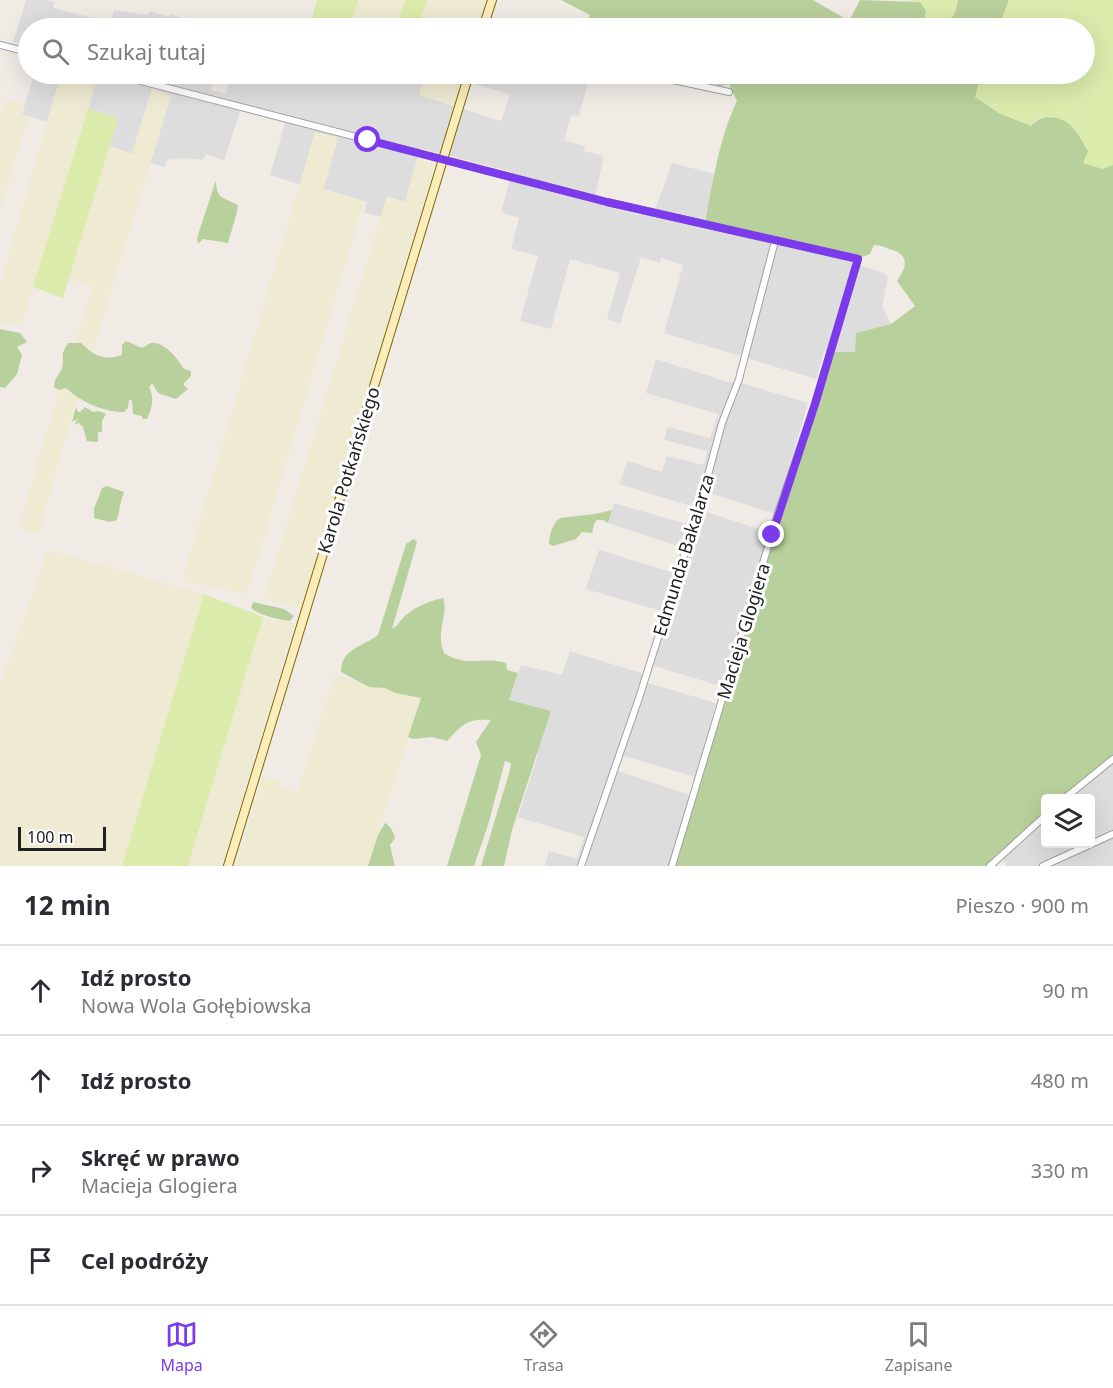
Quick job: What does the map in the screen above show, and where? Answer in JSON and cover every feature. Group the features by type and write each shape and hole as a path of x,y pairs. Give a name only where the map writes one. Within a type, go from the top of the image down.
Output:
{"street":[{"path":"486,18 492,0"},
{"path":"0,45 18,50"},
{"path":"153,84 607,202 775,241"},
{"name":"Karola Potkańskiego","path":"228,866 466,84"},
{"path":"692,84 729,92"},
{"name":"Macieja Glogiera","path":"672,866 779,510 815,404 858,259 775,241"},
{"name":"Edmunda Bakalarza","path":"581,866 640,695 701,501 722,423 739,379 775,241"},
{"path":"1070,794 1113,759"},
{"path":"990,866 998,863 1041,820"},
{"path":"1043,866 1113,834"}],"shaded area":[{"path":"26,0 46,0 55,2 53,8 93,18 20,18"},
{"path":"358,0 405,0 399,18 352,18"},
{"path":"427,0 486,0 480,18 421,18"},
{"path":"114,10 148,15 150,11 169,17 170,14 183,18 112,18"},
{"path":"18,26 18,43 13,42"},
{"path":"31,84 58,84 47,122 22,114"},
{"path":"58,84 96,84 21,326 0,323 0,285"},
{"path":"96,84 212,84 211,90 226,94 228,84 422,84 419,95 501,121 510,94 474,84 587,84 579,116 571,115 564,140 585,146 584,151 604,156 594,202 639,215 655,210 672,163 715,174 703,228 830,256 884,273 888,277 882,306 891,324 856,333 855,353 824,351 816,379 664,333 683,265 661,258 660,263 641,257 620,324 607,319 620,273 570,259 551,329 520,321 538,256 511,249 519,218 501,212 512,172 420,148 405,202 387,197 381,217 364,212 367,202 323,189 338,138 315,132 301,185 270,175 285,123 240,111 224,161 206,154 203,160 184,158 167,160 165,167 150,163 171,96 152,89 132,154 109,146 118,118 88,109"},
{"path":"422,84 461,84 454,106 419,95"},
{"path":"152,89 171,96 92,354 82,343 75,343 93,287 69,279 109,146 132,154"},
{"path":"5,100 25,104 22,114 29,116 0,210 0,114"},
{"path":"315,132 338,138 323,189 364,201 247,594 182,581"},
{"path":"417,158 435,165 301,609 264,599 387,196 405,202"},
{"path":"656,359 728,382 741,383 808,403 775,514 701,490 694,508 769,532 723,687 652,665 668,613 586,589 599,550 681,575 687,549 608,523 614,503 686,524 691,506 619,484 628,461 662,472 667,456 704,465 707,451 664,440 668,427 710,438 718,414 646,393"},
{"path":"66,388 78,399 39,535 19,527 59,390"},
{"path":"48,550 204,594 122,866 0,866 0,685"},
{"path":"263,617 295,623 222,866 189,866"},
{"path":"570,651 647,675 645,682 716,703 695,777 617,754 612,769 690,795 668,866 545,866 549,851 577,859 584,837 518,817 538,755 509,700 521,665 562,675"},
{"path":"335,674 369,687 385,688 395,693 421,698 368,866 235,866 263,776 281,781 280,788 297,791"},
{"path":"1113,764 1113,866 1006,866 1003,858 1041,823 1041,848 1095,848 1095,794 1075,794"}],"green space":[{"path":"317,0 358,0 352,18 312,18"},
{"path":"405,0 427,0 421,18 399,18"},
{"path":"561,0 813,0 844,18 589,18 590,15"},
{"path":"860,0 920,2 926,11 924,18 851,18"},
{"path":"906,0 958,0 951,18 924,18 926,11 920,2"},
{"path":"958,0 1009,0 1002,18 951,18"},
{"path":"1009,0 1113,0 1113,165 1104,169 1083,163 1088,150 1074,127 1049,117 1038,118 1031,126 999,113 975,97 978,84 1095,84 1095,18 1002,18"},
{"path":"729,84 978,84 975,97 999,113 1031,126 1039,119 1062,120 1075,130 1088,151 1083,163 1103,169 1113,165 1113,756 1066,794 1041,794 1041,815 987,866 675,866 823,380 834,352 855,352 856,333 891,324 915,306 897,281 905,264 902,256 893,250 874,245 870,254 862,257 705,222 721,145 737,101"},
{"path":"88,109 118,118 63,298 33,287"},
{"path":"216,180 219,194 224,199 238,205 234,223 228,243 203,239 198,244 197,238"},
{"path":"0,329 20,333 27,342 17,347 22,355 17,374 5,388 0,387"},
{"path":"126,341 142,348 150,343 156,343 165,348 175,356 184,369 191,371 191,376 183,384 188,389 176,399 158,393 152,383 149,387 152,396 151,407 147,419 143,419 142,416 133,414 132,401 129,399 128,408 124,412 116,412 78,398 66,388 59,390 54,387 62,368 63,354 68,343 81,343 95,354 110,357 122,355 122,345"},
{"path":"76,407 78,412 85,407 93,412 99,411 106,414 102,421 102,431 98,433 98,442 87,441 83,427 79,423 74,425 78,419 72,422"},
{"path":"107,486 124,492 117,520 110,522 94,518 94,509 102,488"},
{"path":"612,510 608,523 597,520 592,533 582,532 576,539 553,546 549,544 552,530 560,518"},
{"path":"414,539 417,542 392,629 416,608 443,598 441,638 444,653 460,660 506,663 507,670 518,673 509,700 551,711 512,830 504,866 481,866 510,770 511,763 505,761 488,825 474,866 447,866 481,755 476,742 491,720 470,722 447,741 432,737 413,739 408,737 421,698 395,693 385,688 369,687 341,672 342,664 348,653 378,635 406,544"},
{"path":"204,594 263,617 188,866 122,866"},
{"path":"253,602 284,609 294,616 290,621 264,615 251,608"},
{"path":"385,823 392,829 395,838 390,845 395,866 368,866 378,835"}],"route":[{"path":"368,140 607,202 858,259 815,404 772,535"}]}
